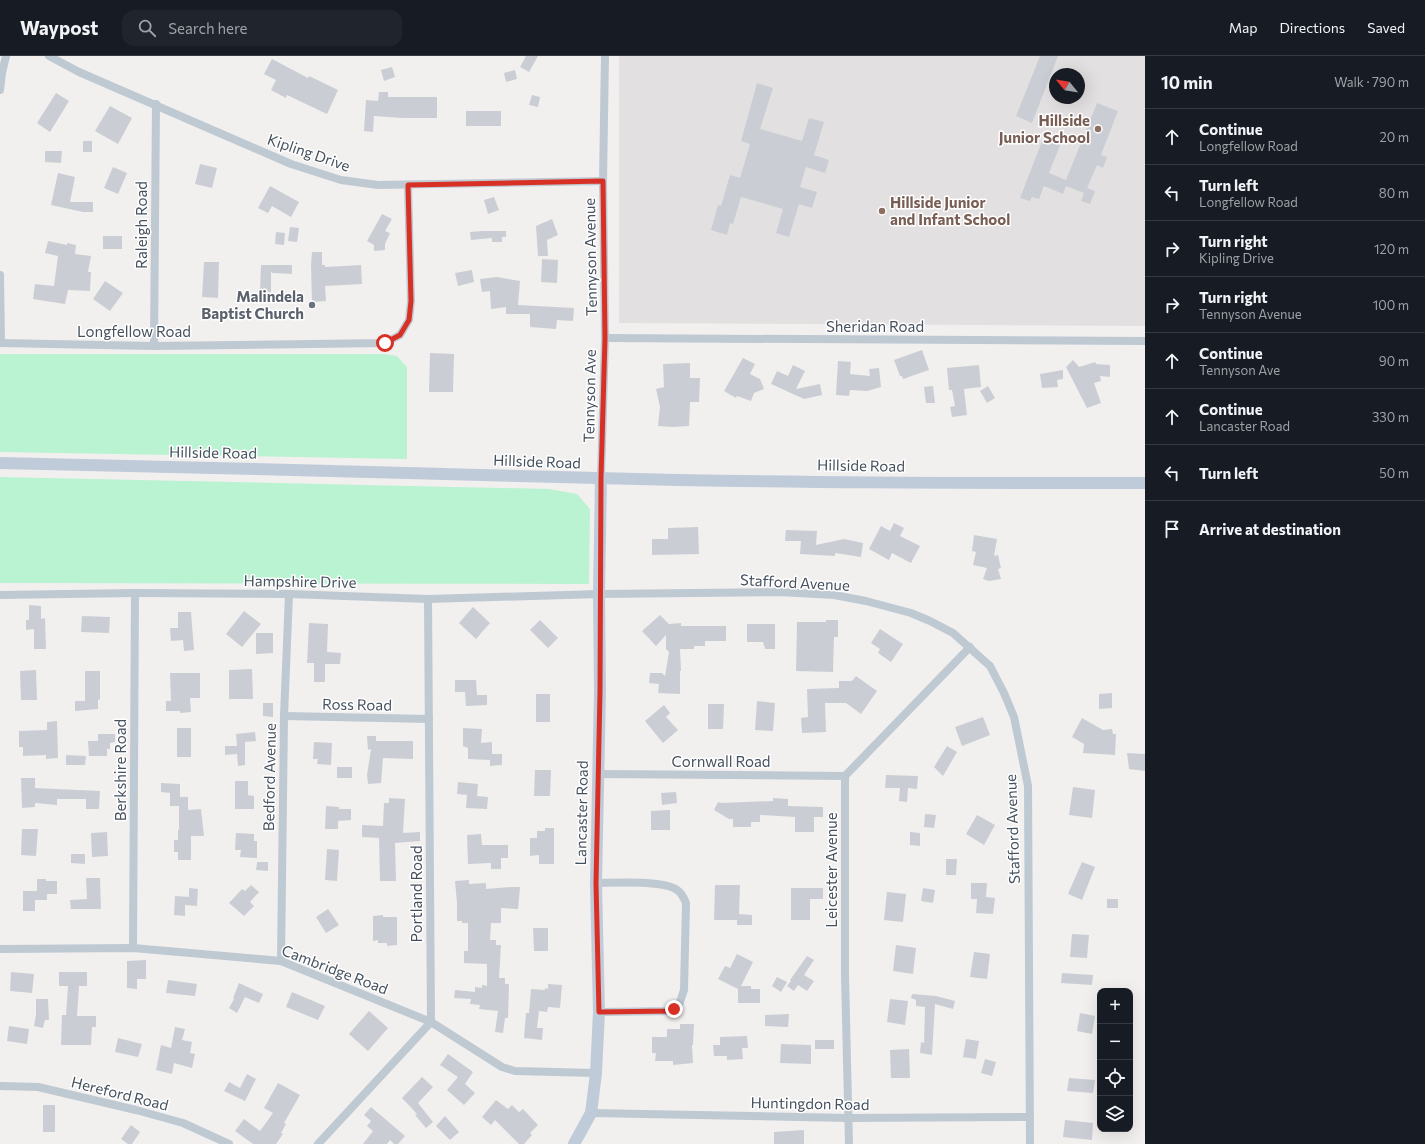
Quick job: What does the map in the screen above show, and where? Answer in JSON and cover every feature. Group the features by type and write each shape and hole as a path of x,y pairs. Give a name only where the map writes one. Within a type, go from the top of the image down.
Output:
{"main road":[{"name":"Hillside Road","path":"0,463 601,478 1145,483"},
{"name":"Lancaster Road","path":"574,1144 591,1113 596,1073 599,1012 596,883 600,692 599,594 601,478"}],"street":[{"path":"0,90 6,56"},
{"name":"Kipling Drive","path":"49,56 79,72 156,104 291,164 341,180 378,186 603,181"},
{"name":"Tennyson Avenue","path":"605,56 603,181 605,338"},
{"name":"Raleigh Road","path":"154,346 156,104"},
{"name":"Longfellow Road","path":"0,343 154,346 385,343 400,335 409,320 411,301 408,185"},
{"path":"0,275 0,343"},
{"name":"Sheridan Road","path":"605,338 1145,341"},
{"name":"Tennyson Ave","path":"601,478 605,338"},
{"name":"Hampshire Drive","path":"0,595 135,592 289,594 428,599 599,594"},
{"name":"Berkshire Road","path":"133,948 135,592"},
{"name":"Stafford Avenue","path":"599,594 780,592 834,595 866,601 924,618 953,633 990,666 1014,717 1028,786 1030,1144"},
{"name":"Bedford Avenue","path":"281,961 284,716 289,594"},
{"name":"Portland Road","path":"428,599 431,1022"},
{"path":"845,776 970,647"},
{"name":"Ross Road","path":"284,716 429,719"},
{"name":"Cornwall Road","path":"598,774 845,776"},
{"name":"Leicester Avenue","path":"845,776 845,976 848,1144"},
{"path":"596,883 665,884 678,890 686,903 684,990 679,1005 670,1011 599,1012"},
{"name":"Cambridge Road","path":"0,949 133,948 281,961 431,1022 502,1067 516,1071 596,1073"},
{"path":"318,1144 431,1022"},
{"name":"Hereford Road","path":"0,1086 38,1087 136,1110 183,1123 229,1144"},
{"name":"Huntingdon Road","path":"591,1113 848,1118 1030,1117"}],"shaded area":[{"name":"Hillside Junior and Infant School","path":"619,56 1145,56 1145,326 619,323"}],"green space":[{"path":"0,354 383,354 397,356 407,367 407,459 0,452"},
{"path":"0,477 549,489 577,494 590,509 589,584 0,583"}],"building":[{"path":"526,56 538,56 529,72 520,67"},
{"name":"Hillside Junior School","path":"1040,56 1058,56 1053,68 1049,68 1049,79 1032,123 1016,116"},
{"path":"272,59 308,78 309,76 338,90 327,114 287,95 286,98 271,90 276,80 264,74"},
{"path":"392,67 395,77 384,81 381,70"},
{"path":"515,70 517,79 506,82 504,73"},
{"path":"757,83 773,88 760,129 802,141 809,118 824,122 814,155 829,160 825,173 806,167 800,187 817,192 812,208 799,204 789,237 776,233 783,209 741,197 733,224 730,223 727,235 711,230 718,205 721,206 730,175 740,178 750,144 741,141"},
{"path":"379,92 388,92 388,97 437,97 437,118 374,116 373,132 364,131 366,100 378,101"},
{"path":"56,93 69,101 50,132 37,123"},
{"path":"532,95 540,97 538,107 529,105"},
{"path":"1097,103 1118,111 1101,155 1107,157 1103,168 1097,165 1087,188 1095,191 1090,204 1081,201 1084,193 1066,186 1063,194 1044,186 1039,199 1032,197 1030,201 1020,198 1046,131 1063,138 1049,173 1066,180"},
{"path":"110,106 132,118 118,144 95,131"},
{"path":"466,111 501,111 501,126 466,126"},
{"path":"83,141 92,141 92,152 83,152"},
{"path":"45,151 62,151 61,163 45,162"},
{"path":"200,164 217,168 212,188 195,184"},
{"path":"113,167 127,173 118,194 104,188"},
{"path":"58,173 75,177 70,202 93,202 93,212 83,212 51,205"},
{"path":"270,186 299,202 291,217 272,206 268,213 258,208"},
{"path":"494,197 499,210 488,214 484,200"},
{"path":"382,214 392,219 385,231 390,233 385,244 385,250 374,251 374,245 367,241"},
{"path":"552,219 558,235 547,240 548,256 538,256 536,226"},
{"path":"290,227 299,228 297,242 288,241"},
{"path":"506,231 506,237 502,237 502,242 492,242 492,238 471,240 470,232"},
{"path":"276,232 285,233 284,245 275,244"},
{"path":"103,236 122,236 122,249 103,249"},
{"path":"48,241 67,245 67,243 76,245 75,254 91,256 88,272 91,272 90,291 68,290 65,304 33,299 35,284 54,286 58,256 45,253"},
{"path":"312,252 322,252 322,265 325,265 325,267 361,265 362,284 325,286 326,301 312,302"},
{"path":"542,259 558,260 557,283 541,282"},
{"path":"204,262 219,262 218,298 202,297"},
{"path":"261,265 292,265 292,274 272,273 271,271 271,293 260,292"},
{"path":"472,270 474,282 458,286 455,273"},
{"path":"497,277 520,281 518,305 574,308 573,321 557,320 556,329 530,327 530,314 506,314 506,307 491,309 490,291 482,292 480,279"},
{"path":"105,281 123,293 110,311 93,299"},
{"path":"922,350 929,370 903,379 902,376 900,376 894,360"},
{"path":"430,353 454,354 453,392 429,392"},
{"path":"743,358 755,364 750,374 760,379 764,389 754,393 751,401 737,396 736,398 724,391"},
{"path":"1073,360 1079,367 1095,362 1096,364 1110,365 1110,377 1100,376 1101,381 1094,383 1101,403 1087,408 1066,367"},
{"path":"838,361 851,362 850,374 870,376 869,369 879,368 881,387 867,391 850,390 849,396 836,395"},
{"path":"690,363 690,378 700,378 699,402 690,402 689,426 658,426 660,407 656,389 664,387 663,364"},
{"path":"793,365 805,371 796,389 820,384 822,395 804,399 771,384 777,371 788,376"},
{"path":"979,365 981,387 964,389 967,415 952,417 950,407 955,406 952,390 949,390 947,368"},
{"path":"1063,370 1063,379 1057,380 1058,387 1042,388 1040,374"},
{"path":"933,386 935,403 926,403 924,387"},
{"path":"988,386 995,398 987,403 980,391"},
{"path":"894,523 904,528 900,536 920,546 911,563 892,553 889,560 869,549 881,526 890,531"},
{"path":"698,527 699,554 652,555 652,539 668,539 668,528"},
{"path":"786,530 817,531 816,545 844,539 863,543 861,557 835,553 835,556 800,554 801,541 785,541"},
{"path":"974,535 997,539 994,556 998,555 1001,568 998,569 1001,579 989,581 983,579 987,568 973,565 976,552 972,551"},
{"path":"29,605 41,606 41,619 45,618 46,649 34,649 34,629 26,630 26,620 29,620"},
{"path":"473,607 490,623 476,639 459,623"},
{"path":"244,611 261,624 242,647 226,634"},
{"path":"178,612 191,612 194,650 184,651 183,640 171,641 170,628 178,628"},
{"path":"660,615 669,624 681,623 681,626 726,626 726,641 705,641 705,646 694,646 694,649 680,649 680,694 658,693 659,684 649,683 650,673 662,673 665,676 669,652 666,649 666,635 656,646 642,631"},
{"path":"82,616 110,617 109,633 81,632"},
{"path":"540,620 558,638 548,648 530,630"},
{"path":"826,620 838,620 838,637 834,637 833,672 796,671 797,622 826,622"},
{"path":"309,623 328,624 327,652 341,653 340,664 325,664 325,682 314,682 314,663 307,663"},
{"path":"747,624 775,624 775,649 765,649 763,642 747,642"},
{"path":"880,629 903,644 891,662 878,653 880,649 871,643"},
{"path":"256,633 273,633 273,653 256,654"},
{"path":"252,669 253,699 229,699 229,670"},
{"path":"36,670 37,700 21,700 20,671"},
{"path":"85,671 100,671 100,699 98,700 98,709 75,711 75,701 85,701"},
{"path":"170,673 200,673 200,698 190,698 191,712 180,713 180,711 166,711 166,701 171,701"},
{"path":"856,676 877,691 861,714 846,703 825,703 826,732 802,733 801,718 808,717 807,689 839,688 839,681 852,681"},
{"path":"455,680 476,680 477,695 487,695 487,705 466,706 465,692 455,692"},
{"path":"1112,693 1112,708 1099,709 1099,694"},
{"path":"536,694 550,694 550,722 536,722"},
{"path":"757,701 775,703 773,731 755,730"},
{"path":"263,703 273,703 273,717 263,716"},
{"path":"708,704 724,704 723,729 708,729"},
{"path":"664,705 670,713 666,717 678,730 663,743 645,721"},
{"path":"983,717 990,735 962,746 955,727"},
{"path":"1082,718 1103,730 1112,729 1113,734 1116,734 1115,755 1083,753 1084,744 1072,737"},
{"path":"57,721 58,758 46,759 46,755 23,756 23,747 19,747 19,731 47,730 47,722"},
{"path":"177,728 191,728 191,757 177,757"},
{"path":"463,728 482,729 481,743 492,742 492,754 502,754 502,765 490,766 490,760 468,759 468,748 463,746"},
{"path":"255,732 256,741 245,742 245,765 238,766 237,754 225,755 225,746 237,746 236,734"},
{"path":"98,734 115,734 115,742 110,743 110,749 107,749 107,756 89,756 88,741 98,741"},
{"path":"367,736 376,736 376,741 413,741 413,759 383,758 381,783 368,784 367,775 371,749 368,750"},
{"path":"314,742 332,743 331,765 317,764 318,759 313,759"},
{"path":"947,746 957,752 943,776 934,767"},
{"path":"1127,753 1145,754 1145,771 1129,769"},
{"path":"66,755 86,756 85,765 66,765"},
{"path":"337,767 352,767 352,778 337,778"},
{"path":"535,770 551,770 550,796 534,796"},
{"path":"886,775 918,776 917,789 908,788 907,802 899,801 900,788 885,788"},
{"path":"21,778 35,778 35,788 100,791 99,809 86,809 86,799 57,799 57,805 35,803 35,807 22,808"},
{"path":"235,781 248,781 248,795 254,796 254,809 235,809"},
{"path":"458,782 478,784 477,796 488,797 487,809 466,808 467,795 457,794"},
{"path":"161,783 180,784 180,797 188,797 188,810 201,809 204,836 191,836 191,860 178,860 178,852 174,852 174,840 178,840 179,806 170,806 170,793 161,792"},
{"path":"1073,787 1095,790 1092,818 1069,815"},
{"path":"676,792 677,803 662,805 661,793"},
{"path":"389,798 405,799 403,833 420,832 420,841 395,843 396,881 380,881 379,838 362,837 362,825 383,826 384,803 389,803"},
{"path":"773,798 788,799 788,806 823,807 823,817 814,817 814,832 795,832 795,817 760,815 760,822 751,822 751,827 733,827 733,819 729,819 714,810 718,802 773,801"},
{"path":"326,806 339,807 339,809 351,809 351,820 338,821 338,829 325,829"},
{"path":"670,810 670,830 651,830 651,811"},
{"path":"925,814 936,815 934,828 924,827"},
{"path":"977,815 995,825 984,845 966,834"},
{"path":"545,828 554,828 554,864 539,864 539,855 530,856 530,838 537,838 537,831 545,831"},
{"path":"22,829 38,829 36,856 21,855"},
{"path":"107,832 108,856 92,857 91,833"},
{"path":"910,832 920,833 920,846 910,845"},
{"path":"236,833 254,834 254,841 257,841 257,858 240,857 241,850 235,850"},
{"path":"481,834 482,845 508,845 508,858 501,858 501,869 491,869 491,863 468,864 467,835"},
{"path":"327,849 339,850 337,881 325,880"},
{"path":"71,854 85,854 85,864 71,863"},
{"path":"946,859 957,859 956,875 946,875"},
{"path":"257,862 268,862 268,871 256,870"},
{"path":"1082,862 1095,867 1082,900 1068,894"},
{"path":"86,878 100,878 101,909 71,909 70,900 87,899"},
{"path":"37,879 57,881 57,894 47,894 47,900 35,900 35,911 23,911 23,891 37,891"},
{"path":"469,880 469,884 486,883 486,889 520,887 518,909 501,908 501,923 491,923 490,940 496,940 496,945 501,945 499,978 505,978 505,984 509,984 508,1018 505,1018 503,1033 495,1032 498,1011 479,1009 480,1005 470,1004 471,999 454,998 455,990 475,992 475,987 482,988 482,985 487,986 487,964 464,963 464,951 468,951 468,923 457,921 455,881"},
{"path":"971,883 987,883 986,897 995,898 993,914 976,913 977,899 971,899"},
{"path":"251,885 259,892 250,902 254,906 244,916 229,903 242,889 245,891"},
{"path":"715,885 740,885 739,914 752,915 752,925 737,925 737,920 714,920"},
{"path":"189,888 198,889 197,906 185,905 185,916 174,915 175,896 189,897"},
{"path":"791,888 823,888 823,899 810,899 810,920 791,920"},
{"path":"923,888 935,890 933,903 921,901"},
{"path":"887,892 906,894 903,922 884,920"},
{"path":"1107,899 1118,899 1118,908 1107,908"},
{"path":"328,909 339,925 326,933 316,917"},
{"path":"383,915 383,917 397,917 397,945 387,946 387,943 378,943 378,940 373,941 373,916"},
{"path":"533,928 548,928 548,951 534,951"},
{"path":"1072,934 1089,935 1087,958 1070,957"},
{"path":"896,945 916,948 913,974 893,971"},
{"path":"974,952 990,954 987,979 970,977"},
{"path":"737,954 753,962 741,986 751,986 751,989 760,989 760,1003 738,1003 738,989 718,979 725,966 730,968"},
{"path":"807,956 814,960 804,975 814,981 807,991 798,985 794,991 787,986"},
{"path":"146,960 146,979 137,979 137,989 127,988 127,961"},
{"path":"11,972 34,974 32,993 10,991"},
{"path":"59,972 87,972 87,986 79,986 77,1016 96,1016 96,1027 92,1027 91,1045 61,1045 62,1015 66,1015 68,986 59,986"},
{"path":"1062,973 1093,975 1092,985 1061,983"},
{"path":"777,977 787,982 781,992 772,986"},
{"path":"168,980 197,984 195,996 166,993"},
{"path":"239,983 263,994 259,1003 245,997 237,1013 229,1008 234,999 233,998"},
{"path":"548,984 562,985 560,1008 548,1007 547,1012 539,1011 537,1028 543,1028 542,1040 524,1038 526,1013 529,1013 531,989 545,990 545,988 548,989"},
{"path":"292,992 325,1006 318,1020 286,1007"},
{"path":"912,994 936,996 955,1001 953,1009 935,1004 932,1055 920,1053 921,1042 924,1043 925,1007 916,1006 916,1000 911,998"},
{"path":"36,999 48,999 49,1020 45,1020 43,1028 34,1026"},
{"path":"890,999 908,1001 905,1025 887,1022"},
{"path":"369,1011 388,1028 368,1051 349,1034"},
{"path":"1080,1013 1095,1016 1092,1034 1077,1031"},
{"path":"789,1014 788,1027 765,1026 765,1015"},
{"path":"680,1024 694,1024 692,1045 693,1063 673,1065 673,1061 655,1061 656,1053 652,1053 652,1037 667,1037 667,1029 680,1029"},
{"path":"9,1026 29,1029 27,1044 7,1041"},
{"path":"175,1027 185,1029 182,1040 192,1042 190,1053 195,1054 192,1068 174,1063 172,1074 156,1070 161,1045 171,1048"},
{"path":"747,1036 748,1048 742,1048 743,1059 727,1060 727,1056 714,1056 713,1045 720,1045 720,1037"},
{"path":"118,1038 142,1044 138,1057 115,1052"},
{"path":"966,1039 979,1041 976,1059 963,1057"},
{"path":"815,1040 834,1040 834,1049 815,1049"},
{"path":"781,1044 811,1045 811,1064 780,1063"},
{"path":"909,1049 910,1078 891,1078 890,1050"},
{"path":"448,1054 473,1072 465,1084 475,1093 464,1105 447,1090 458,1077 440,1065"},
{"path":"985,1059 996,1062 992,1076 981,1073"},
{"path":"247,1074 256,1079 245,1101 224,1091 229,1082 240,1088"},
{"path":"422,1077 433,1087 418,1103 433,1122 426,1128 415,1115 417,1114 402,1098"},
{"path":"1069,1078 1095,1080 1093,1093 1067,1091"},
{"path":"278,1083 300,1095 284,1123 286,1124 281,1133 283,1134 276,1144 253,1144 235,1131 244,1119 260,1131 273,1113 264,1108"},
{"path":"496,1100 508,1109 512,1105 519,1112 523,1109 538,1125 530,1133 532,1135 524,1144 519,1144 495,1120 491,1125 482,1117"},
{"path":"43,1105 55,1105 55,1132 43,1132"},
{"path":"371,1107 405,1136 398,1144 394,1144 390,1140 387,1144 363,1144 373,1131 367,1126 371,1121 364,1115"},
{"path":"445,1116 459,1132 450,1140 436,1126"},
{"path":"1065,1120 1093,1123 1092,1140 1063,1137"},
{"path":"131,1125 140,1132 132,1144 128,1144 121,1139"},
{"path":"804,1130 804,1144 774,1144 774,1132"}],"place":[{"name":"Hillside Junior School","path":"1098,129"},
{"name":"Hillside Junior and Infant School","path":"882,211"},
{"name":"Malindela Baptist Church","path":"312,305"}],"route":[{"path":"385,343 400,335 409,320 411,301 408,185 603,181 605,338 599,594 600,692 596,883 599,1012 670,1011 674,1009"}]}
